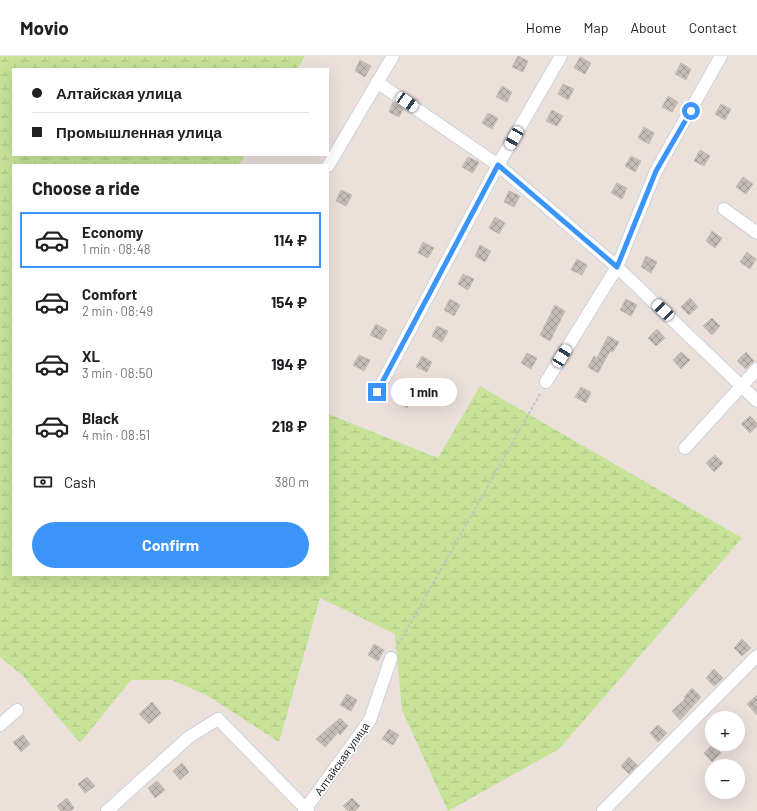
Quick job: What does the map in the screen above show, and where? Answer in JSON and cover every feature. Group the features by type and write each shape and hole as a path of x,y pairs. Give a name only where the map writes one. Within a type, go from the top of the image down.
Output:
{"street":[{"path":"329,164 393,56"},
{"path":"377,392 498,165 561,56"},
{"path":"546,382 617,267 656,171 721,56"},
{"path":"377,82 498,165 617,267 757,401"},
{"path":"724,210 757,233"},
{"path":"685,448 757,369"},
{"path":"603,811 757,656"},
{"name":"Алтайская улица","path":"306,810 370,720 391,658"},
{"path":"0,725 17,710"},
{"path":"107,811 189,737 218,719 306,810"}],"path":[{"path":"391,658 546,382"}],"green space":[{"path":"0,56 305,56 298,68 12,68 12,156 244,156 240,164 12,164 12,576 329,576 329,414 438,458 480,386 742,538 559,749 448,811 402,710 395,634 320,598 279,742 208,696 172,680 131,680 80,743 23,676 0,657"}],"building":[{"path":"518,56 528,61 523,72 512,67"},
{"path":"580,57 591,63 585,74 574,68"},
{"path":"360,60 371,66 365,77 355,71"},
{"path":"681,63 691,69 686,80 675,74"},
{"path":"563,84 574,89 568,100 558,94"},
{"path":"502,86 512,92 507,102 496,97"},
{"path":"668,96 678,102 672,112 662,107"},
{"path":"393,102 403,109 399,117 389,112"},
{"path":"721,104 731,109 725,120 715,114"},
{"path":"552,110 563,116 557,126 546,121"},
{"path":"488,113 498,118 492,129 482,123"},
{"path":"644,127 654,133 649,144 638,138"},
{"path":"700,150 710,156 704,166 694,161"},
{"path":"631,156 641,161 635,172 625,166"},
{"path":"468,157 479,162 473,173 462,167"},
{"path":"743,177 753,184 746,194 736,187"},
{"path":"617,183 627,188 622,199 611,193"},
{"path":"341,190 352,195 346,206 336,201"},
{"path":"509,191 520,196 514,207 504,202"},
{"path":"495,217 505,223 499,234 489,228"},
{"path":"712,231 722,238 715,248 706,241"},
{"path":"423,242 434,248 428,258 418,253"},
{"path":"480,245 491,251 485,262 475,256"},
{"path":"747,252 756,259 750,269 740,262"},
{"path":"646,256 657,262 651,273 641,267"},
{"path":"577,259 587,265 582,275 571,270"},
{"path":"463,274 474,279 468,290 458,284"},
{"path":"690,298 698,307 689,315 681,307"},
{"path":"450,299 460,305 454,316 444,310"},
{"path":"626,299 637,305 631,316 620,310"},
{"path":"555,305 565,311 550,341 540,335"},
{"path":"712,318 720,326 712,335 703,326"},
{"path":"376,324 387,330 381,340 370,335"},
{"path":"437,326 448,331 442,342 432,336"},
{"path":"657,329 665,338 656,346 648,338"},
{"path":"608,336 619,342 613,352 610,351 598,373 588,367 594,356 597,358"},
{"path":"681,352 690,360 681,369 673,360"},
{"path":"746,352 754,361 746,369 737,361"},
{"path":"527,353 537,358 531,369 521,363"},
{"path":"359,355 370,360 364,371 353,365"},
{"path":"422,356 432,362 427,372 416,367"},
{"path":"581,387 591,392 586,403 575,397"},
{"path":"402,391 412,397 407,408 396,402"},
{"path":"750,416 757,423 757,426 750,433 741,424"},
{"path":"715,455 723,463 714,472 706,463"},
{"path":"742,639 751,648 742,656 734,648"},
{"path":"374,644 384,650 378,661 368,655"},
{"path":"714,669 723,678 714,686 706,678"},
{"path":"692,688 701,697 680,720 672,711 685,699 684,697"},
{"path":"347,694 357,700 351,711 340,705"},
{"path":"757,695 757,715 747,704"},
{"path":"152,702 161,713 149,724 139,714"},
{"path":"340,718 348,726 340,735 338,733 325,747 316,739"},
{"path":"658,725 667,733 658,742 650,733"},
{"path":"389,729 399,735 393,745 382,739"},
{"path":"23,735 30,744 21,752 13,742"},
{"path":"706,751 719,751 721,753 715,759 709,759 704,753"},
{"path":"629,757 638,766 629,774 621,766"},
{"path":"182,763 189,772 180,780 173,771"},
{"path":"87,777 95,786 85,793 78,784"},
{"path":"157,781 165,790 155,798 148,788"},
{"path":"67,798 74,808 70,811 61,811 57,806"},
{"path":"352,798 360,806 355,811 348,811 343,806"}],"route":[{"path":"377,392 498,165 617,267 656,171 691,111"}]}
